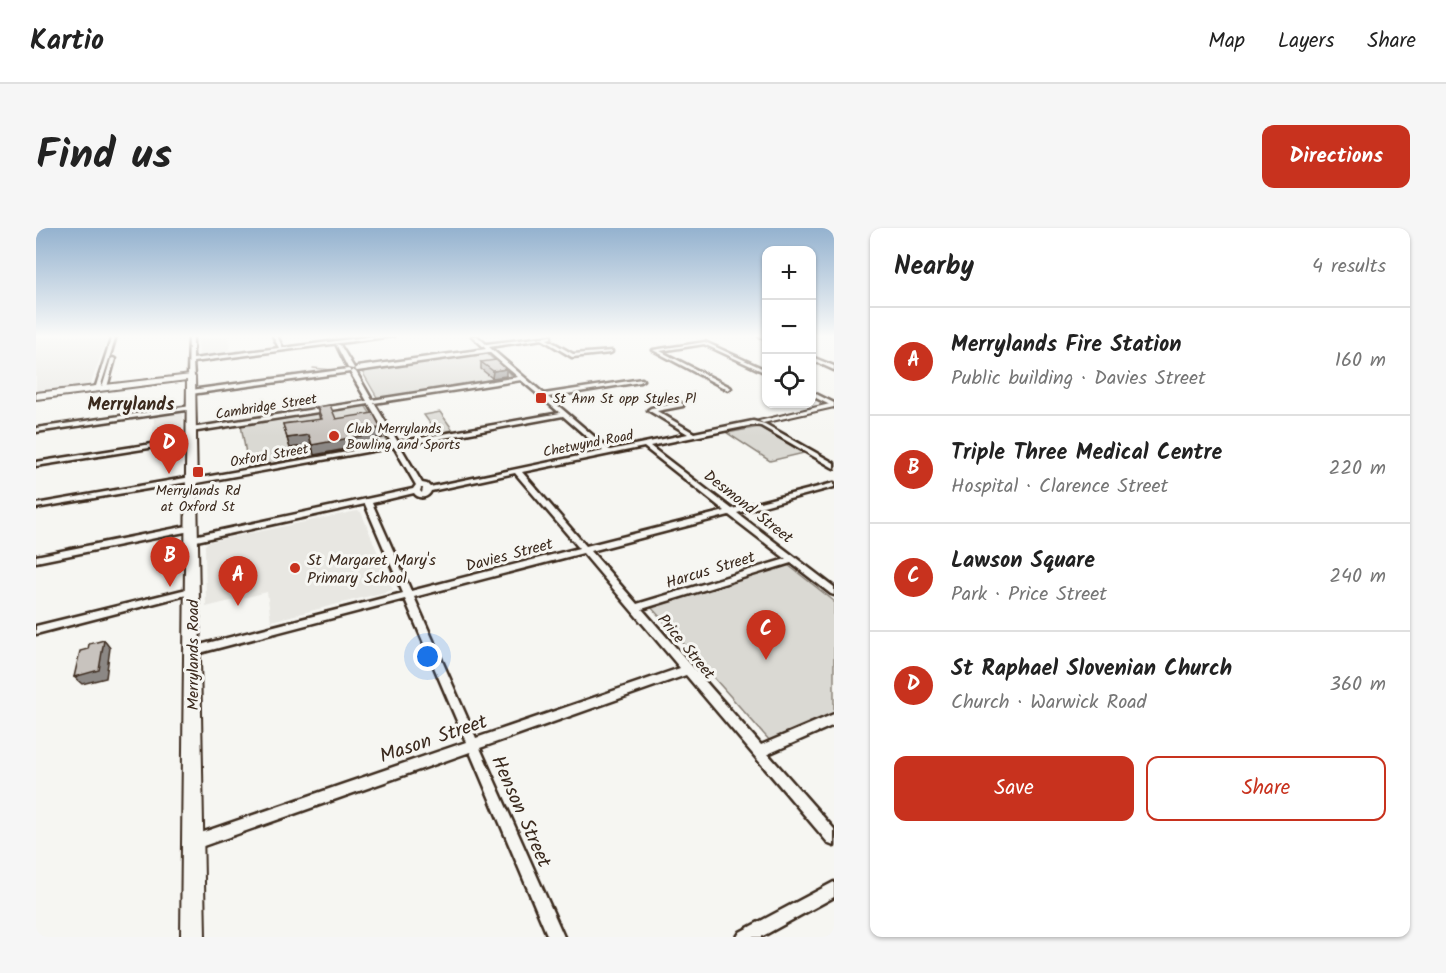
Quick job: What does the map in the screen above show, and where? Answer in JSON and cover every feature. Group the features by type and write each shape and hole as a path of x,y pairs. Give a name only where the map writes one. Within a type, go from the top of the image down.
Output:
{"main road":[{"path":"36,397 191,377"},
{"name":"Merrylands Road","path":"191,377 193,937"}],"street":[{"path":"101,388 106,369"},
{"path":"101,388 108,369"},
{"name":"Merrylands Road","path":"191,369 191,377"},
{"path":"191,392 358,369"},
{"path":"512,369 608,452"},
{"path":"692,369 728,388"},
{"path":"36,559 368,502 417,488 396,445 352,370"},
{"name":"Cambridge Street","path":"36,464 371,402 522,378"},
{"path":"543,396 640,380"},
{"path":"816,396 834,405"},
{"path":"681,405 651,410 693,435"},
{"path":"764,423 834,405"},
{"path":"36,430 191,408"},
{"name":"Oxford Street","path":"36,507 565,414"},
{"name":"Chetwynd Road","path":"417,488 423,494 429,489 753,423 764,423"},
{"path":"764,423 834,466"},
{"name":"Desmond Street","path":"645,445 834,592"},
{"name":"Price Street","path":"518,471 834,839"},
{"name":"Davies Street","path":"192,651 834,485"},
{"name":"Henson Street","path":"368,502 556,937"},
{"name":"Harcus Street","path":"635,608 793,560"},
{"path":"36,630 191,591"},
{"name":"Mason Street","path":"192,843 688,670"},
{"path":"758,752 834,719"},
{"path":"745,937 834,889"}],"shaded area":[{"path":"36,369 96,369 90,386 36,394"},
{"path":"504,369 512,376 378,399 363,373 359,371"},
{"path":"365,405 389,444 249,471 241,425"},
{"path":"440,412 453,430 437,433 424,415"},
{"path":"183,414 183,430 153,435 154,417"},
{"path":"759,427 804,453 770,461 727,433"},
{"name":"St Margaret Mary's Primary School","path":"361,512 393,590 271,621 267,592 206,607 205,545 208,542"},
{"path":"788,565 834,601 834,715 771,742 650,606"}],"building":[{"path":"330,405 336,419 373,413 381,428 371,429 373,433 361,436 312,445 309,435 287,438 283,424 322,419 317,407"},
{"path":"104,640 99,670 74,677 80,651 88,649 89,644"}],"waterway":[{"path":"324,369 333,370"}],"place":[{"name":"St Ann St opp Styles Pl","path":"541,398"},
{"name":"Club Merrylands Bowling and Sports","path":"334,436"},
{"name":"Merrylands Rd at Oxford St","path":"198,472"},
{"name":"St Raphael Slovenian Church","path":"169,474"},
{"name":"St Margaret Mary's Primary School","path":"295,568"},
{"name":"Triple Three Medical Centre","path":"170,587"},
{"name":"Merrylands Fire Station","path":"238,606"},
{"name":"Lawson Square","path":"766,660"}],"district":[{"name":"Merrylands","path":"131,404"}]}
